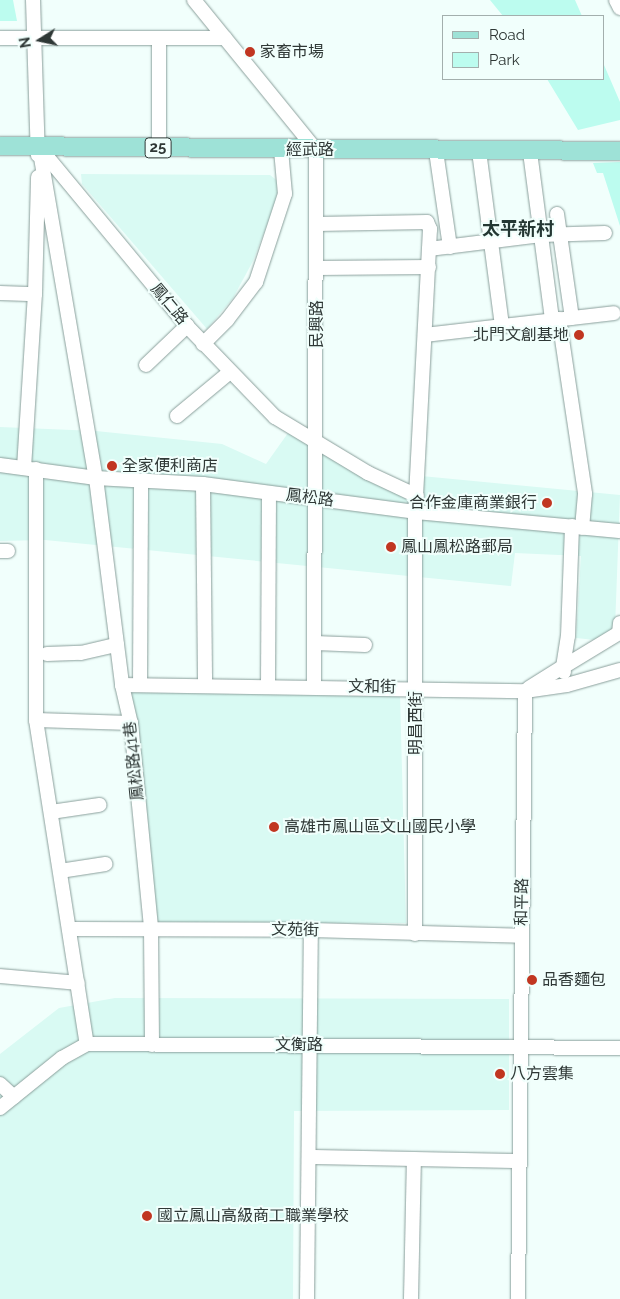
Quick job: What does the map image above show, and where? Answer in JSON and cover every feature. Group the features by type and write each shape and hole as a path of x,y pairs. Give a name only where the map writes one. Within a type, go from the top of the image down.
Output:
{"main road":[{"name":"經武路","path":"0,146 281,150 620,151"}],"street":[{"path":"0,1108 62,1058 87,1044 36,720 30,468 39,146 33,0"},
{"path":"194,0 316,150"},
{"path":"616,0 620,8"},
{"path":"0,38 225,38"},
{"path":"159,38 159,148"},
{"name":"鳳仁路","path":"39,146 187,326 275,417 368,473 417,496"},
{"name":"鳳松路41巷","path":"39,146 96,478 122,685 131,723 151,928 152,1045"},
{"path":"203,344 227,320 256,282 285,194 281,150"},
{"name":"民興路","path":"314,686 318,442 316,150"},
{"path":"436,151 450,247"},
{"path":"479,151 502,326"},
{"path":"530,152 541,235 561,319 585,494 577,527 568,636 563,667 567,685"},
{"path":"558,214 561,319"},
{"name":"明昌西街","path":"317,224 428,222 430,229 416,512 415,934"},
{"path":"430,250 541,235 605,232"},
{"path":"317,268 428,267"},
{"path":"0,293 35,294"},
{"path":"425,335 614,313"},
{"path":"146,365 187,326"},
{"path":"177,416 230,372"},
{"name":"鳳松路","path":"0,465 96,478 203,484 416,512 620,531"},
{"path":"140,481 140,685"},
{"path":"203,484 205,686"},
{"path":"268,686 269,493"},
{"path":"525,691 619,633 620,623"},
{"path":"315,643 365,645"},
{"path":"47,654 81,652 118,646"},
{"name":"文和街","path":"122,685 314,686 525,691 567,685 620,670"},
{"name":"和平路","path":"518,1299 525,691"},
{"path":"36,720 131,723"},
{"path":"50,812 99,805"},
{"path":"60,871 105,864"},
{"name":"文苑街","path":"69,929 312,930 521,936"},
{"path":"307,1299 312,1045 312,930"},
{"path":"0,976 78,984"},
{"name":"文衡路","path":"87,1044 620,1048"},
{"path":"0,1084 14,1097"},
{"path":"309,1157 519,1161"},
{"path":"411,1299 414,1159"}],"shaded area":[{"path":"81,174 270,175 279,182 275,204 253,261 233,298 207,329 82,184"},
{"path":"0,427 96,431 222,444 266,464 288,433 407,497 411,475 620,495 615,628 595,640 576,638 581,556 515,553 511,586 45,540 0,541"},
{"name":"高雄市鳳山區文山國民小學","path":"131,690 400,694 406,923 150,923 137,730"},
{"path":"115,998 509,999 509,1110 294,1111 293,1299 0,1299 0,1054 59,1008"}],"green space":[{"path":"0,0 13,0 17,21 0,21"},
{"path":"490,0 575,0 582,15 502,15"},
{"path":"605,67 620,102 620,120 578,130 548,80 605,80"},
{"path":"620,162 620,226 603,173 597,173 593,163"}],"place":[{"name":"家畜市場","path":"250,52"},
{"name":"北門文創基地","path":"579,335"},
{"name":"全家便利商店","path":"112,466"},
{"name":"合作金庫商業銀行","path":"547,503"},
{"name":"鳳山鳳松路郵局","path":"391,547"},
{"name":"高雄市鳳山區文山國民小學","path":"274,827"},
{"name":"品香麵包","path":"532,980"},
{"name":"八方雲集","path":"500,1074"},
{"name":"國立鳳山高級商工職業學校","path":"147,1216"}],"district":[{"name":"太平新村","path":"518,229"}]}
